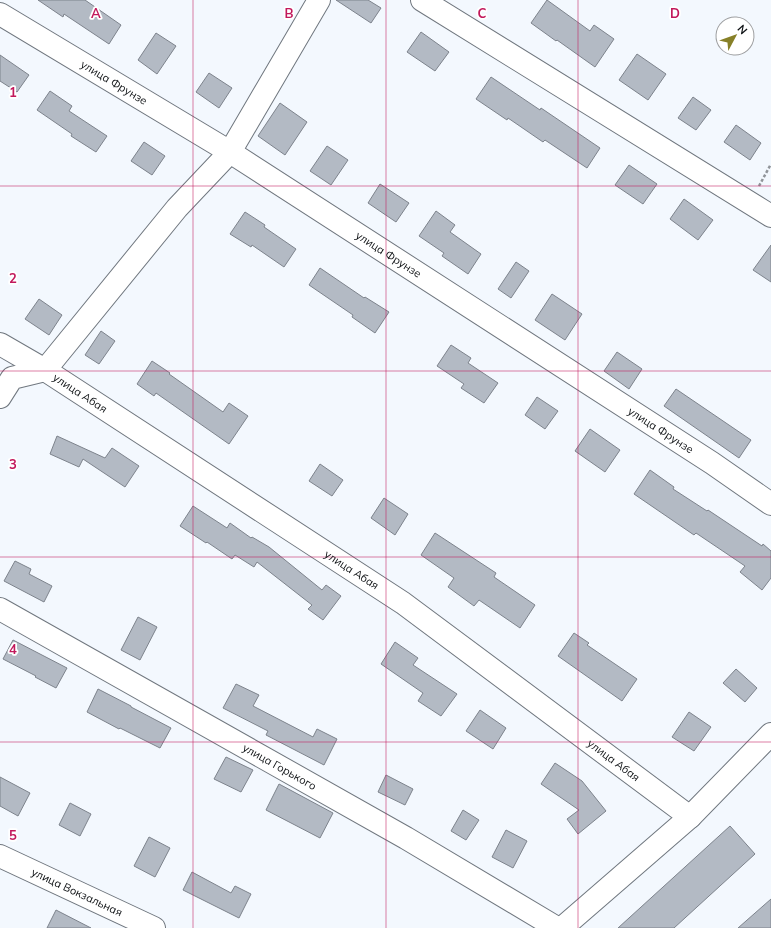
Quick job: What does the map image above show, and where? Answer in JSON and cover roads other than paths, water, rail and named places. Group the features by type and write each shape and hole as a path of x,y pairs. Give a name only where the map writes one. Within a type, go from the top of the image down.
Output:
{"street":[{"path":"0,397 12,378 45,370 177,208 230,152 319,0"},
{"path":"422,0 771,216"},
{"name":"улица Фрунзе","path":"0,14 230,152 712,463 771,504"},
{"name":"улица Абая","path":"0,344 45,370 403,603 690,817"},
{"name":"улица Горького","path":"0,609 406,838 557,928"},
{"path":"562,928 690,817 771,734"},
{"name":"улица Вокзальная","path":"0,856 154,928"}]}
